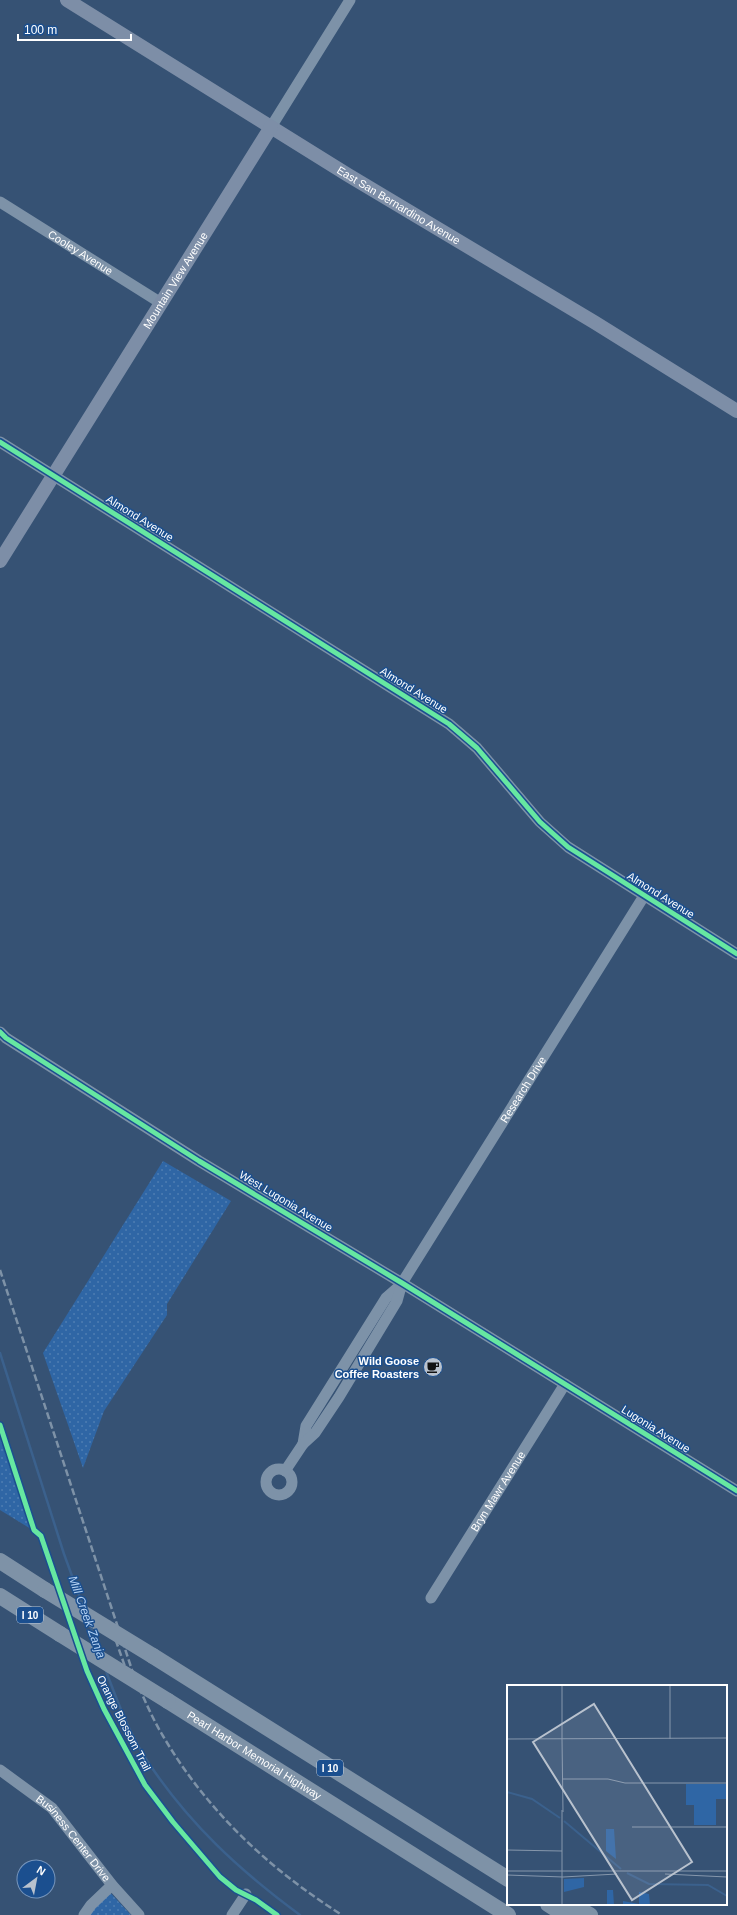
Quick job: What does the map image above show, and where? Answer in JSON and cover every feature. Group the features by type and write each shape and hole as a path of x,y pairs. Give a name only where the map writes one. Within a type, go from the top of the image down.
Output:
{"highway":[{"path":"0,1554 39,1586"},
{"name":"I 10","path":"0,1561 507,1878"},
{"name":"Pearl Harbor Memorial Highway","path":"0,1596 508,1915"},
{"path":"0,1602 42,1623"},
{"path":"360,1822 490,1915"},
{"path":"417,1822 507,1870"},
{"path":"550,1905 565,1915"},
{"path":"572,1905 590,1915"}],"main road":[{"name":"East San Bernardino Avenue","path":"67,0 348,175 587,318 734,409"},
{"name":"Mountain View Avenue","path":"0,561 271,127"}],"street":[{"name":"Mountain View Avenue","path":"271,127 350,0"},
{"name":"Cooley Avenue","path":"0,202 161,303"},
{"name":"Almond Avenue","path":"0,442 450,724 477,748 540,822 554,835 583,858 737,954"},
{"name":"Research Drive","path":"285,1471 303,1444 306,1426 309,1421 386,1298 402,1283 644,896"},
{"name":"West Lugonia Avenue","path":"0,1032 6,1038 156,1133 565,1384"},
{"name":"Lugonia Avenue","path":"565,1384 737,1491"},
{"name":"Bryn Mawr Avenue","path":"431,1598 565,1384"},
{"name":"Business Center Drive","path":"0,1770 52,1808 112,1885 140,1915"},
{"path":"84,1915 91,1905 112,1885"},
{"path":"232,1915 246,1894"}],"shaded area":[{"path":"163,1161 231,1201 167,1304 167,1315 104,1411 83,1468 43,1353"},
{"path":"0,1435 31,1529 0,1510"},
{"path":"105,1887 131,1915 87,1915"}],"waterway":[{"name":"Mill Creek Zanja","path":"0,1353 64,1554 83,1606"},
{"name":"Mill Creek Zanja","path":"90,1625 99,1651"},
{"name":"Mill Creek Zanja","path":"106,1671 124,1716 140,1749 179,1804 197,1825 236,1863 256,1881 300,1915"}],"railway":[{"path":"0,1270 133,1673 155,1721 180,1763 199,1789 242,1836 289,1878 342,1915"},
{"path":"109,1621 129,1678"}],"cycle path":[{"path":"0,442 449,724 477,748 540,822 568,847 737,954"},
{"path":"0,1032 6,1038 199,1161 402,1283 737,1491"},
{"name":"Orange Blossom Trail","path":"0,1425 34,1530 41,1536 87,1671 104,1709 145,1785 173,1822 220,1877 236,1890 256,1900 277,1915"}],"place":[{"name":"Wild Goose Coffee Roasters","path":"433,1367"}]}
